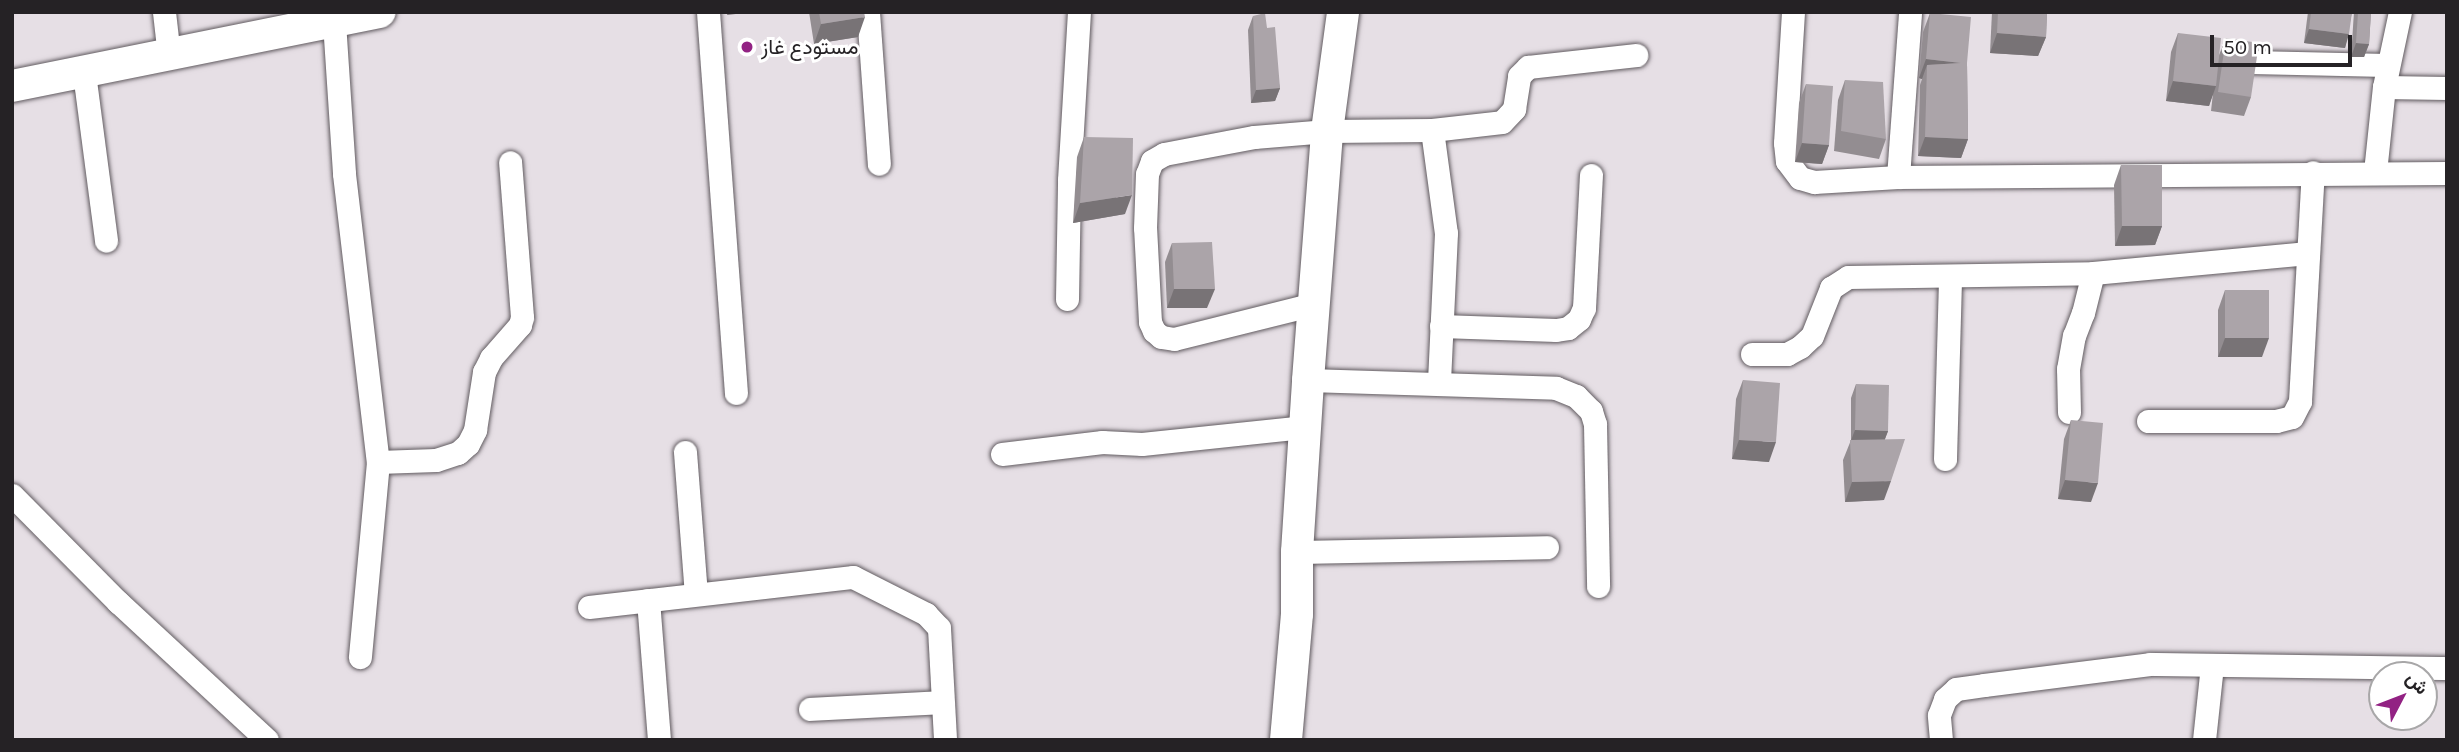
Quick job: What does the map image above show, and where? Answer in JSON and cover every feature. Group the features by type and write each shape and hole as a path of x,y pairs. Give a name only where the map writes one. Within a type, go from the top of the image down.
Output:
{"street":[{"path":"164,12 169,56"},
{"path":"12,86 380,12"},
{"path":"708,12 736,393"},
{"path":"868,12 879,164"},
{"path":"1067,299 1069,180 1079,12"},
{"path":"1286,740 1297,614 1297,552 1327,131 1343,12"},
{"path":"1793,12 1785,143 1787,161 1800,178 1814,182 1898,177 2447,173"},
{"path":"1898,177 1910,12"},
{"path":"2375,172 2386,76 2400,12"},
{"path":"334,22 344,174 378,461 360,657"},
{"path":"1314,304 1174,339 1161,337 1154,331 1149,311 1147,174 1152,161 1164,154 1254,137 1327,131 1432,130 1502,122 1514,109 1519,76 1528,68 1636,55"},
{"path":"2252,62 2386,76 2447,88"},
{"path":"84,73 106,241"},
{"path":"1432,130 1445,223 1439,384"},
{"path":"378,461 436,460 458,453 472,437 484,372 491,358 520,325 522,317 510,162"},
{"path":"2148,421 2276,421 2292,417 2300,401 2313,172"},
{"path":"1441,326 1556,330 1568,328 1579,319 1584,308 1591,175"},
{"path":"1752,354 1787,354 1800,347 1812,336 1831,288 1848,277 2093,273 2308,253"},
{"path":"2069,412 2068,369 2074,336 2093,273"},
{"path":"1945,459 1950,277"},
{"path":"1308,380 1556,388 1576,396 1591,411 1595,424 1598,586"},
{"path":"1002,454 1102,442 1142,444 1305,427"},
{"path":"685,452 695,594"},
{"path":"12,495 118,602 267,740"},
{"path":"1297,552 1547,547"},
{"path":"589,607 853,577 934,621 939,628 945,740"},
{"path":"648,600 659,740"},
{"path":"1941,740 1939,715 1945,699 1956,690 2150,664 2447,667"},
{"path":"2204,740 2212,665"},
{"path":"810,709 942,702"}],"building":[{"path":"819,12 864,12 865,17 821,24"},
{"path":"1998,12 2047,12 2046,37 1997,33"},
{"path":"2311,12 2352,12 2349,34 2309,29"},
{"path":"2358,12 2371,12 2369,44 2356,43"},
{"path":"1265,13 1267,28 1275,27 1280,88 1256,90 1253,16"},
{"path":"1930,13 1971,17 1967,63 1968,139 1925,137 1927,65 1961,63 1926,59"},
{"path":"2178,33 2221,38 2216,86 2173,81"},
{"path":"2226,38 2259,43 2251,97 2218,92"},
{"path":"1845,80 1883,82 1886,139 1841,131"},
{"path":"1806,84 1833,86 1829,145 1802,143"},
{"path":"1084,137 1133,138 1132,195 1080,203"},
{"path":"2121,165 2162,165 2162,226 2122,226"},
{"path":"1212,242 1215,289 1174,289 1172,243"},
{"path":"2225,290 2269,290 2269,338 2225,338"},
{"path":"1743,380 1780,383 1776,442 1739,440"},
{"path":"1856,384 1889,385 1888,431 1855,430"},
{"path":"2071,420 2103,423 2098,483 2065,480"},
{"path":"1905,439 1891,481 1852,482 1850,440"}],"place":[{"name":"مستودع غاز","path":"747,47"}]}
